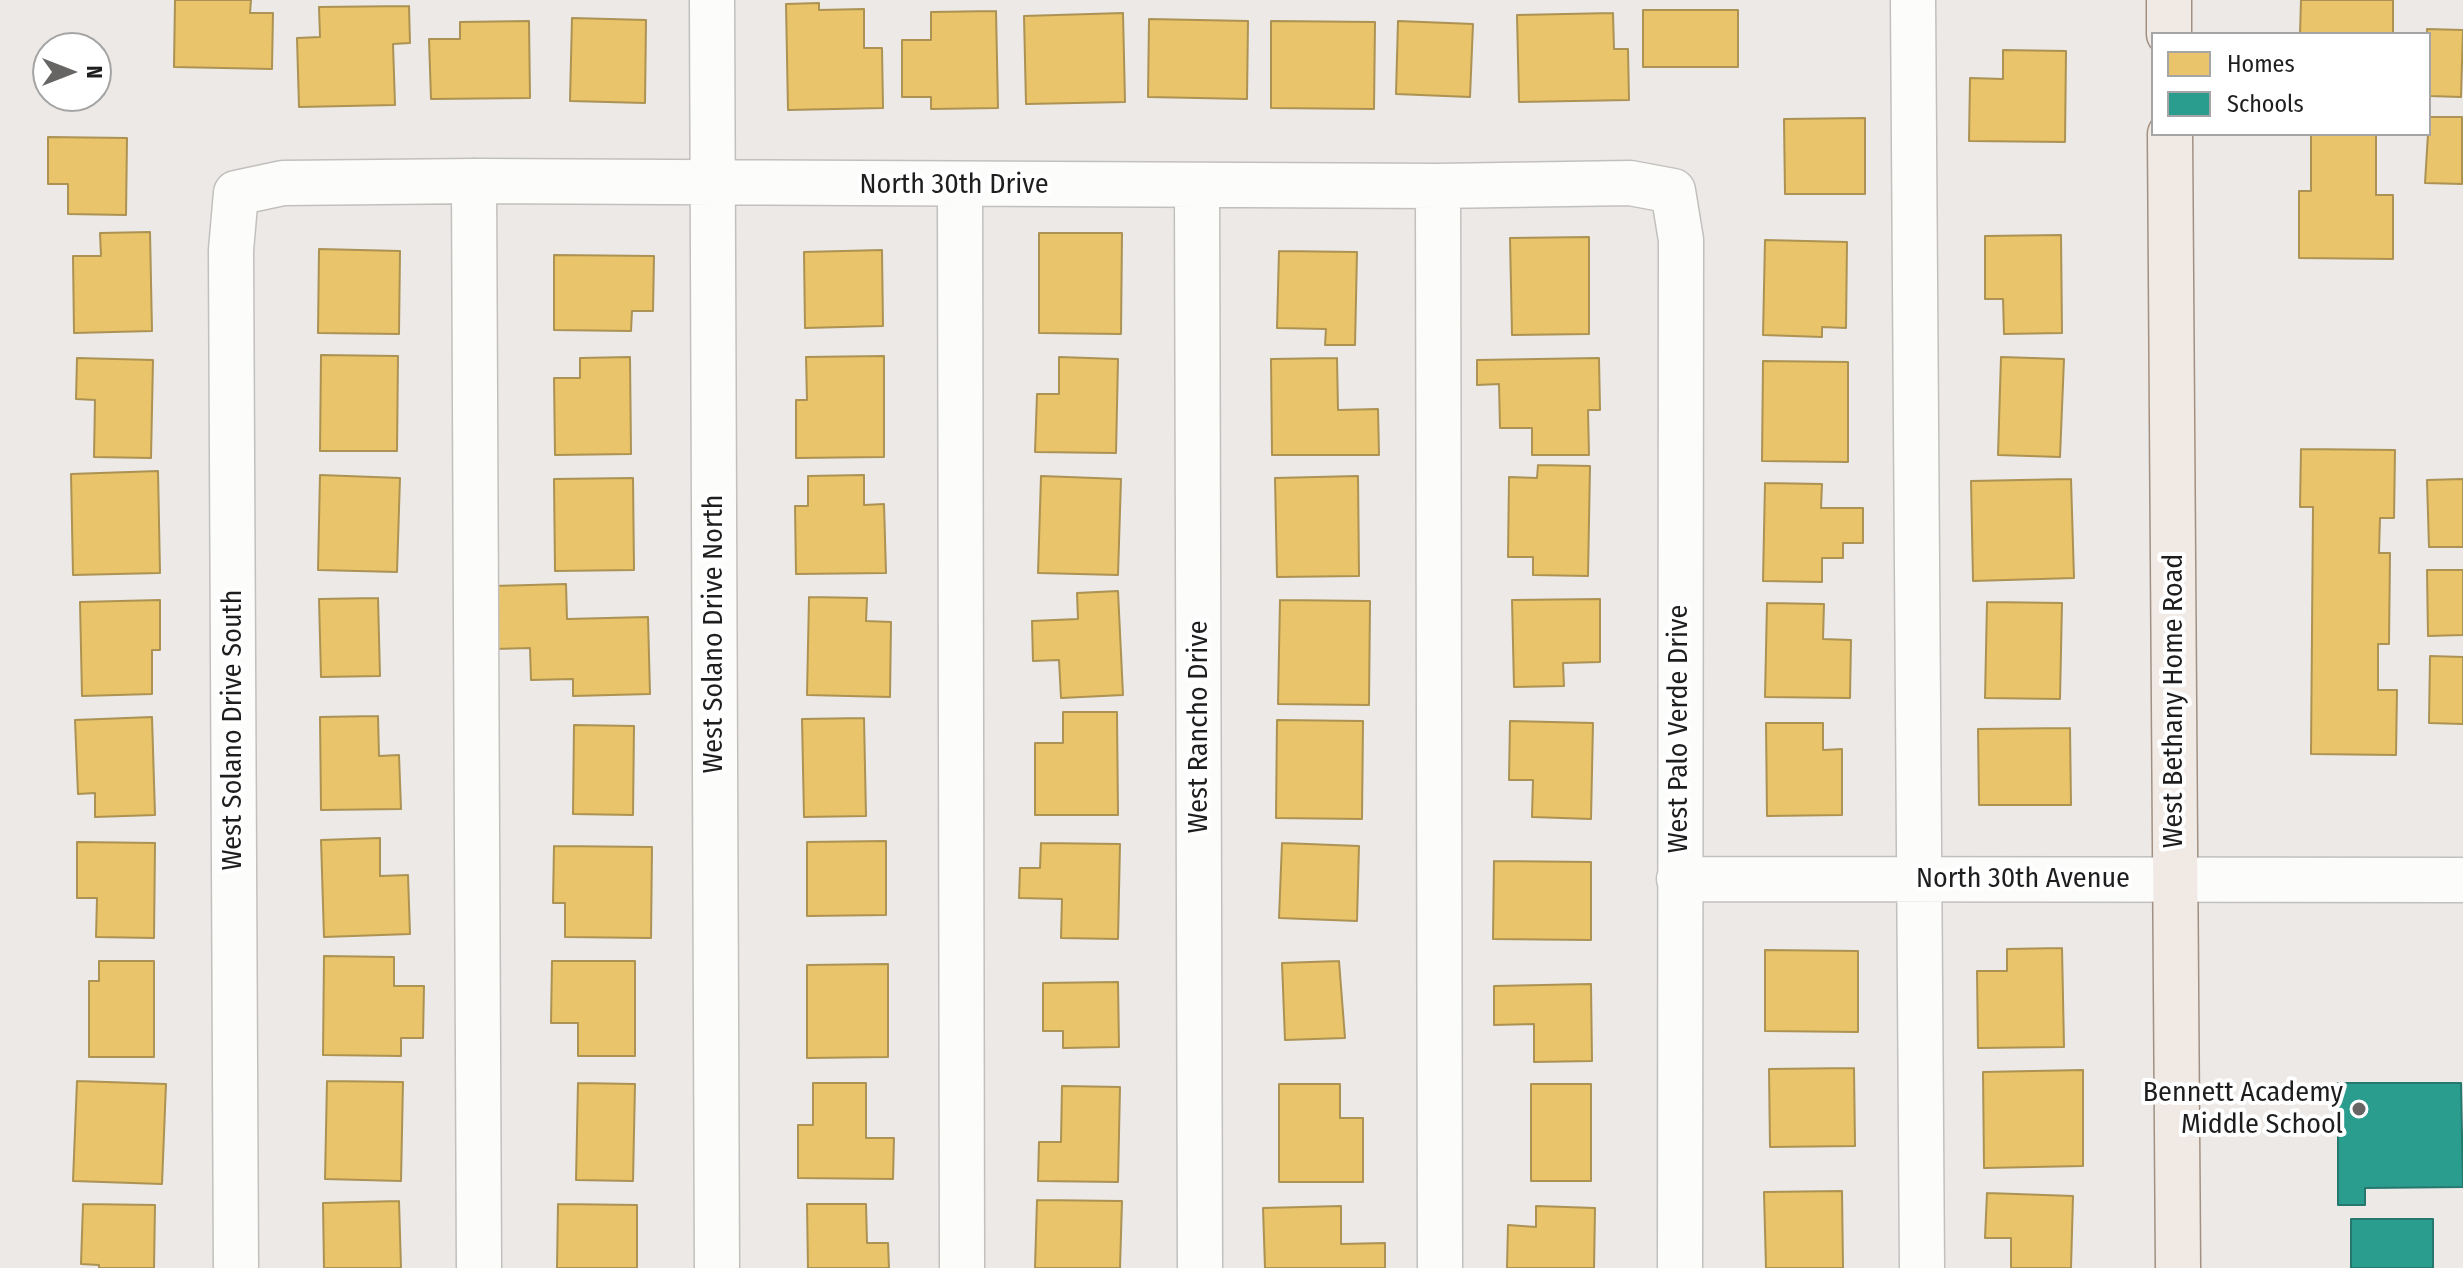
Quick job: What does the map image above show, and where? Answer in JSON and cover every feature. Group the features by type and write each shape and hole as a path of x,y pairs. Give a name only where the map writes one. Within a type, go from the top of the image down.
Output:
{"main road":[{"path":"2169,0 2169,32"},
{"name":"West Bethany Home Road","path":"2170,136 2178,1268"}],"street":[{"name":"West Solano Drive North","path":"712,0 717,1268"},
{"path":"1913,0 1922,1268"},
{"name":"North 30th Drive","path":"236,193 283,183 474,181 1197,186 1630,183 1673,191"},
{"path":"474,181 479,1268"},
{"path":"960,185 962,1268"},
{"name":"West Rancho Drive","path":"1197,186 1200,1268"},
{"path":"1438,186 1440,1268"},
{"name":"West Palo Verde Drive","path":"1673,191 1681,240 1680,1268"},
{"name":"West Solano Drive South","path":"236,193 231,250 236,1268"},
{"name":"North 30th Avenue","path":"1679,879 2463,880"}],"building: Homes":[{"path":"175,0 251,0 250,13 273,13 272,69 174,67"},
{"path":"2301,0 2393,0 2393,32 2300,32"},
{"path":"819,3 819,10 864,9 864,48 882,48 883,108 788,110 786,4"},
{"path":"409,6 410,43 393,44 395,105 299,107 297,38 320,37 319,7"},
{"path":"1643,10 1738,10 1738,67 1643,67"},
{"path":"996,11 998,108 931,109 931,97 902,97 902,40 931,40 931,12"},
{"path":"1123,13 1125,102 1026,104 1024,16"},
{"path":"1613,13 1614,49 1628,49 1629,100 1519,102 1517,15"},
{"path":"572,18 646,20 645,103 570,101"},
{"path":"1149,19 1248,21 1247,99 1148,97"},
{"path":"529,21 530,98 431,99 429,39 460,39 460,22"},
{"path":"1271,21 1375,22 1374,109 1271,108"},
{"path":"1398,21 1473,24 1470,97 1396,94"},
{"path":"2427,29 2463,30 2461,97 2431,96 2431,32"},
{"path":"2003,50 2066,51 2065,142 1969,141 1970,78 2003,79"},
{"path":"2431,117 2462,117 2462,184 2425,183"},
{"path":"1865,118 1865,194 1785,194 1784,119"},
{"path":"2311,136 2376,136 2376,195 2393,195 2393,259 2299,258 2299,191 2311,191"},
{"path":"48,137 127,138 126,215 68,214 68,184 48,184"},
{"path":"150,232 152,331 74,333 73,256 101,256 100,233"},
{"path":"1039,233 1122,233 1121,334 1039,333"},
{"path":"2061,235 2062,333 2004,334 2003,299 1985,299 1985,236"},
{"path":"1589,237 1589,334 1512,335 1510,238"},
{"path":"1765,240 1847,242 1846,328 1822,327 1822,337 1763,335"},
{"path":"319,249 400,251 399,334 318,333"},
{"path":"882,250 883,326 805,328 804,252"},
{"path":"1279,251 1357,252 1355,345 1325,345 1326,329 1277,328"},
{"path":"554,255 654,256 653,311 632,311 631,331 554,330"},
{"path":"321,355 398,356 397,451 320,451"},
{"path":"884,356 884,457 796,458 796,400 807,400 806,357"},
{"path":"630,357 631,454 555,455 554,378 580,378 580,358"},
{"path":"1059,357 1118,359 1116,453 1035,452 1037,394 1059,394"},
{"path":"2001,357 2064,359 2060,457 1998,455"},
{"path":"77,358 153,360 151,458 94,457 95,400 76,399"},
{"path":"1337,358 1338,410 1378,409 1379,455 1272,455 1271,359"},
{"path":"1599,358 1600,410 1588,410 1589,455 1532,455 1532,428 1500,428 1499,384 1477,385 1477,360"},
{"path":"1763,361 1848,362 1848,462 1762,461"},
{"path":"2301,449 2395,450 2394,518 2380,518 2379,553 2390,553 2389,644 2378,644 2378,690 2397,690 2396,755 2311,754 2313,507 2300,507"},
{"path":"1538,465 1590,466 1588,576 1533,575 1533,557 1508,557 1509,477 1537,478"},
{"path":"158,471 160,573 73,575 71,474"},
{"path":"320,475 400,478 397,572 318,570"},
{"path":"864,475 864,505 884,504 886,573 796,574 795,506 808,506 808,476"},
{"path":"1041,476 1121,479 1118,575 1038,573"},
{"path":"1358,476 1359,576 1277,577 1275,478"},
{"path":"633,478 634,570 555,571 554,479"},
{"path":"2071,479 2074,578 1973,581 1971,481"},
{"path":"2463,479 2463,547 2429,547 2427,480"},
{"path":"1765,483 1822,484 1821,508 1863,508 1863,543 1843,543 1843,558 1822,558 1822,582 1763,581"},
{"path":"2427,570 2463,570 2463,635 2428,636"},
{"path":"566,584 567,619 648,617 650,694 573,696 573,679 531,680 530,648 494,649 493,586"},
{"path":"1118,591 1123,695 1061,698 1059,660 1033,661 1032,621 1078,619 1077,593"},
{"path":"809,597 867,598 866,621 891,622 890,697 807,695"},
{"path":"378,598 380,676 321,677 319,599"},
{"path":"1600,599 1600,662 1563,663 1564,686 1514,687 1512,600"},
{"path":"160,600 160,650 152,650 152,694 82,696 80,602"},
{"path":"1280,600 1370,601 1369,705 1278,704"},
{"path":"1987,602 2062,603 2060,699 1985,698"},
{"path":"1767,603 1824,604 1823,639 1851,640 1850,698 1765,697"},
{"path":"2430,656 2463,657 2463,724 2429,723"},
{"path":"1063,712 1117,712 1118,815 1035,815 1035,743 1063,743"},
{"path":"378,716 379,756 399,755 401,809 321,810 320,717"},
{"path":"152,717 155,815 95,817 95,793 78,794 75,720"},
{"path":"864,718 866,816 804,817 802,719"},
{"path":"1277,720 1363,721 1362,819 1276,818"},
{"path":"1510,721 1593,723 1591,819 1532,817 1533,780 1509,780"},
{"path":"1766,723 1823,723 1823,750 1842,749 1842,815 1767,816"},
{"path":"574,725 634,726 633,815 573,814"},
{"path":"2070,728 2071,805 1979,805 1978,729"},
{"path":"380,838 380,876 408,875 410,934 324,937 321,840"},
{"path":"886,841 886,915 807,916 807,842"},
{"path":"77,842 155,843 154,938 96,937 97,898 77,898"},
{"path":"1041,843 1120,844 1118,939 1061,938 1062,899 1019,898 1020,868 1040,868"},
{"path":"1282,843 1359,846 1357,921 1279,918"},
{"path":"554,846 652,847 651,938 565,937 565,903 553,903"},
{"path":"1494,861 1591,862 1591,940 1493,939"},
{"path":"2062,948 2064,1047 1978,1048 1977,971 2007,971 2007,949"},
{"path":"1765,950 1858,951 1858,1032 1765,1031"},
{"path":"324,956 394,957 394,986 424,986 423,1038 401,1038 401,1056 323,1055"},
{"path":"99,961 154,961 154,1057 89,1057 89,981 99,981"},
{"path":"552,961 635,961 635,1056 578,1056 578,1023 551,1023"},
{"path":"1339,961 1345,1038 1285,1040 1282,963"},
{"path":"888,964 888,1057 807,1058 807,965"},
{"path":"1118,982 1119,1047 1063,1048 1063,1031 1043,1031 1043,983"},
{"path":"1591,984 1592,1061 1534,1062 1534,1024 1494,1025 1494,986"},
{"path":"1854,1068 1855,1146 1770,1147 1769,1069"},
{"path":"2083,1070 2083,1166 1984,1168 1983,1072"},
{"path":"77,1081 166,1084 162,1184 73,1181"},
{"path":"327,1081 403,1082 401,1181 325,1179"},
{"path":"578,1083 635,1084 633,1181 576,1180"},
{"path":"813,1083 866,1083 866,1138 894,1138 893,1179 798,1178 798,1125 813,1125"},
{"path":"1279,1084 1340,1084 1340,1118 1363,1118 1363,1182 1279,1182"},
{"path":"1531,1084 1591,1084 1591,1181 1531,1181"},
{"path":"1062,1086 1120,1087 1118,1182 1038,1181 1039,1142 1061,1142"},
{"path":"1842,1191 1843,1268 1766,1268 1764,1192"},
{"path":"1987,1193 2073,1196 2071,1268 2011,1268 2011,1238 1985,1238"},
{"path":"1037,1200 1122,1201 1120,1268 1035,1268"},
{"path":"399,1201 401,1268 324,1268 323,1203"},
{"path":"83,1204 155,1205 154,1268 99,1268 99,1265 81,1264"},
{"path":"558,1204 637,1205 637,1268 557,1268"},
{"path":"807,1204 866,1204 867,1243 888,1243 889,1268 808,1268"},
{"path":"1341,1206 1341,1244 1385,1243 1385,1268 1265,1268 1263,1208"},
{"path":"1536,1206 1595,1208 1594,1268 1507,1268 1508,1225 1536,1227"}],"building: Schools":[{"path":"2338,1083 2461,1083 2463,1187 2365,1188 2365,1205 2338,1205"},
{"path":"2351,1219 2433,1219 2433,1268 2351,1268"}],"place":[{"name":"Bennett Academy Middle School","path":"2359,1109"}]}
